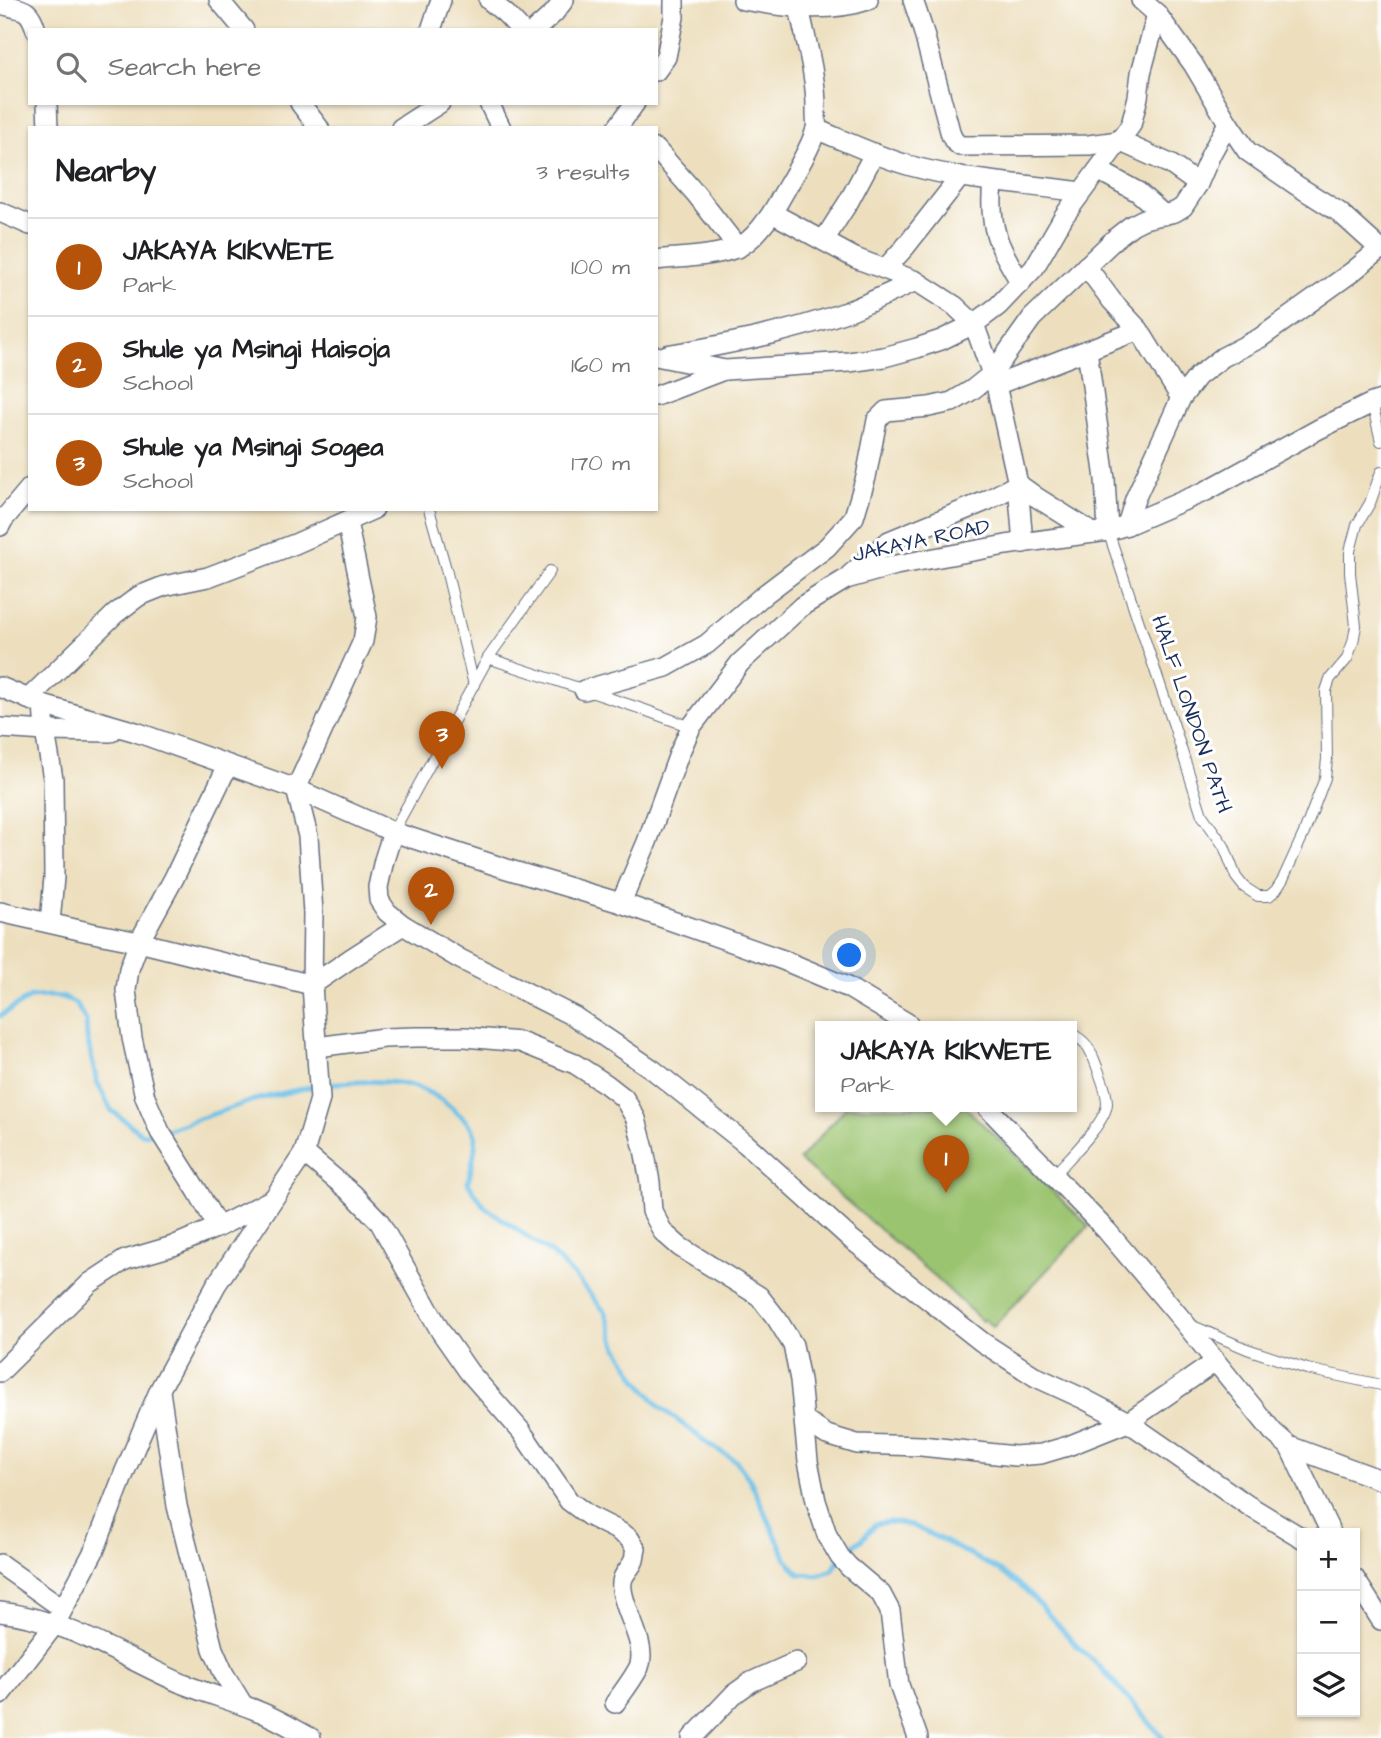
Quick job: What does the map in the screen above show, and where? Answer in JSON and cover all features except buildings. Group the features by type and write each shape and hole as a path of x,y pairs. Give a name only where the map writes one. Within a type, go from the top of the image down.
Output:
{"street":[{"path":"219,0 242,28"},
{"path":"432,28 441,0"},
{"path":"489,0 519,28"},
{"path":"537,28 564,0"},
{"path":"658,68 666,57 674,17 674,0"},
{"path":"746,0 799,7 849,6 868,0"},
{"path":"913,0 951,135 960,146 1089,145 1119,141 1170,164 1198,184"},
{"path":"1109,529 1135,499 1181,398 1198,376 1223,357 1260,338 1381,249 1339,212 1247,151 1193,64 1157,14 1142,0"},
{"path":"0,4 24,10 32,15 35,28"},
{"path":"658,260 738,248 772,213 804,157 816,129 817,100 799,7"},
{"path":"658,357 725,370 827,365 884,357 941,340 974,324 998,306 1021,283 1044,253 1053,233 1081,192 1131,125 1157,14"},
{"path":"47,105 48,126"},
{"path":"302,105 317,126"},
{"path":"404,126 433,105"},
{"path":"490,105 500,126"},
{"path":"994,380 1032,318 1086,266 1132,225 1183,207 1198,184 1228,123"},
{"path":"816,129 874,154 914,167 993,182 1081,192"},
{"path":"658,151 738,248"},
{"path":"1211,154 1247,151"},
{"path":"824,240 874,154"},
{"path":"1098,170 1138,192 1164,215"},
{"path":"885,269 961,176"},
{"path":"993,182 993,228 1021,283"},
{"path":"15,219 28,206"},
{"path":"772,213 855,258 916,281 955,306 974,324 994,380 1018,484 1023,543"},
{"path":"1086,266 1139,330 1181,398"},
{"path":"658,357 743,341 802,326 848,311 916,281"},
{"path":"584,690 666,667 707,644 765,594 827,547 854,517 866,477 877,420 886,411 952,402 994,380 1139,330"},
{"path":"1087,350 1105,479 1109,529"},
{"path":"658,395 725,370"},
{"name":"JAKAYA ROAD","path":"621,903 691,727 740,663 802,606 846,579 896,565 1109,529 1206,491 1319,429 1377,402"},
{"path":"1018,484 1036,497 1109,529"},
{"path":"846,579 889,541 986,502 1018,484"},
{"path":"0,526 28,490"},
{"path":"35,702 115,614 139,596 164,586 208,577 295,544 370,511"},
{"path":"0,1695 59,1616 95,1549 160,1389 216,1285 304,1153 320,1099 312,985 313,913 308,836 296,789 363,641 367,617 347,522"},
{"path":"0,687 35,702 136,732 296,789 393,832 621,903 783,960 847,987 904,1021"},
{"path":"35,702 45,731 53,779 54,877 50,923"},
{"path":"0,728 136,732"},
{"path":"218,1227 160,1132 145,1097 132,1038 126,990 129,969 139,942 174,878 228,765"},
{"path":"393,832 378,887 379,900 387,912 403,925 460,959 575,1017 652,1069 746,1144 851,1239 982,1342 1036,1377 1128,1422 1249,1506 1297,1535"},
{"path":"0,912 139,942 312,985 403,925"},
{"path":"317,1047 405,1037 465,1037 520,1042 575,1064 624,1098 636,1119 645,1149 652,1211 663,1232 680,1247 758,1296 793,1345 816,1501 827,1535 840,1557 881,1594 890,1611 899,1685 916,1737"},
{"path":"992,1112 1107,1231 1273,1432 1289,1446 1381,1480"},
{"path":"304,1153 353,1194 379,1221 441,1332 469,1372 521,1431 569,1501 589,1516 629,1538 636,1549 634,1561 624,1574 621,1587 641,1657 639,1667 615,1703"},
{"path":"0,1372 90,1283 125,1260 218,1227 272,1200"},
{"path":"805,1421 827,1436 857,1444 921,1446 1015,1456 1041,1454 1128,1422 1214,1362"},
{"path":"160,1389 177,1506 213,1649 243,1705"},
{"path":"1289,1446 1329,1528"},
{"path":"0,1564 59,1616 112,1648 183,1684 259,1711 311,1738"},
{"path":"1360,1586 1381,1620"},
{"path":"0,1612 59,1616"},
{"path":"692,1738 734,1694 751,1682 796,1662"}],"lane":[{"path":"1377,402 1381,440"},
{"name":"HALF LONDON PATH","path":"1109,529 1202,815 1224,846 1236,877 1244,887 1258,896 1269,896 1283,879 1325,778 1328,759 1326,691 1330,679 1347,659 1356,626 1350,551 1357,525 1370,503 1381,472"},
{"path":"430,511 474,685"},
{"path":"393,832 488,658 550,570"},
{"path":"488,658 691,727"},
{"path":"1053,1176 1102,1120 1107,1104 1103,1082 1091,1052 1083,1039 1077,1036"},
{"path":"1183,1321 1237,1346 1295,1365 1381,1385"}],"green space":[{"path":"842,1112 970,1112 1089,1226 993,1327 984,1319 982,1321 799,1160"}],"waterway":[{"path":"0,1016 31,997 62,997 76,1004 86,1021 97,1082 111,1110 142,1134 160,1132 254,1100 314,1086"},
{"path":"323,1084 376,1081 409,1085 440,1099 464,1119 472,1128 476,1139 468,1183 485,1207 552,1254 579,1281 606,1313 616,1345 638,1380 660,1407 736,1461 750,1480 787,1560 799,1574 817,1575 833,1570 840,1557 875,1524 890,1522 911,1525 1000,1571 1029,1593 1163,1738"}],"place":[{"name":"Shule ya Msingi Sogea","path":"442,769"},
{"name":"Shule ya Msingi Haisoja","path":"431,925"},
{"name":"JAKAYA KIKWETE","path":"946,1193"}]}
